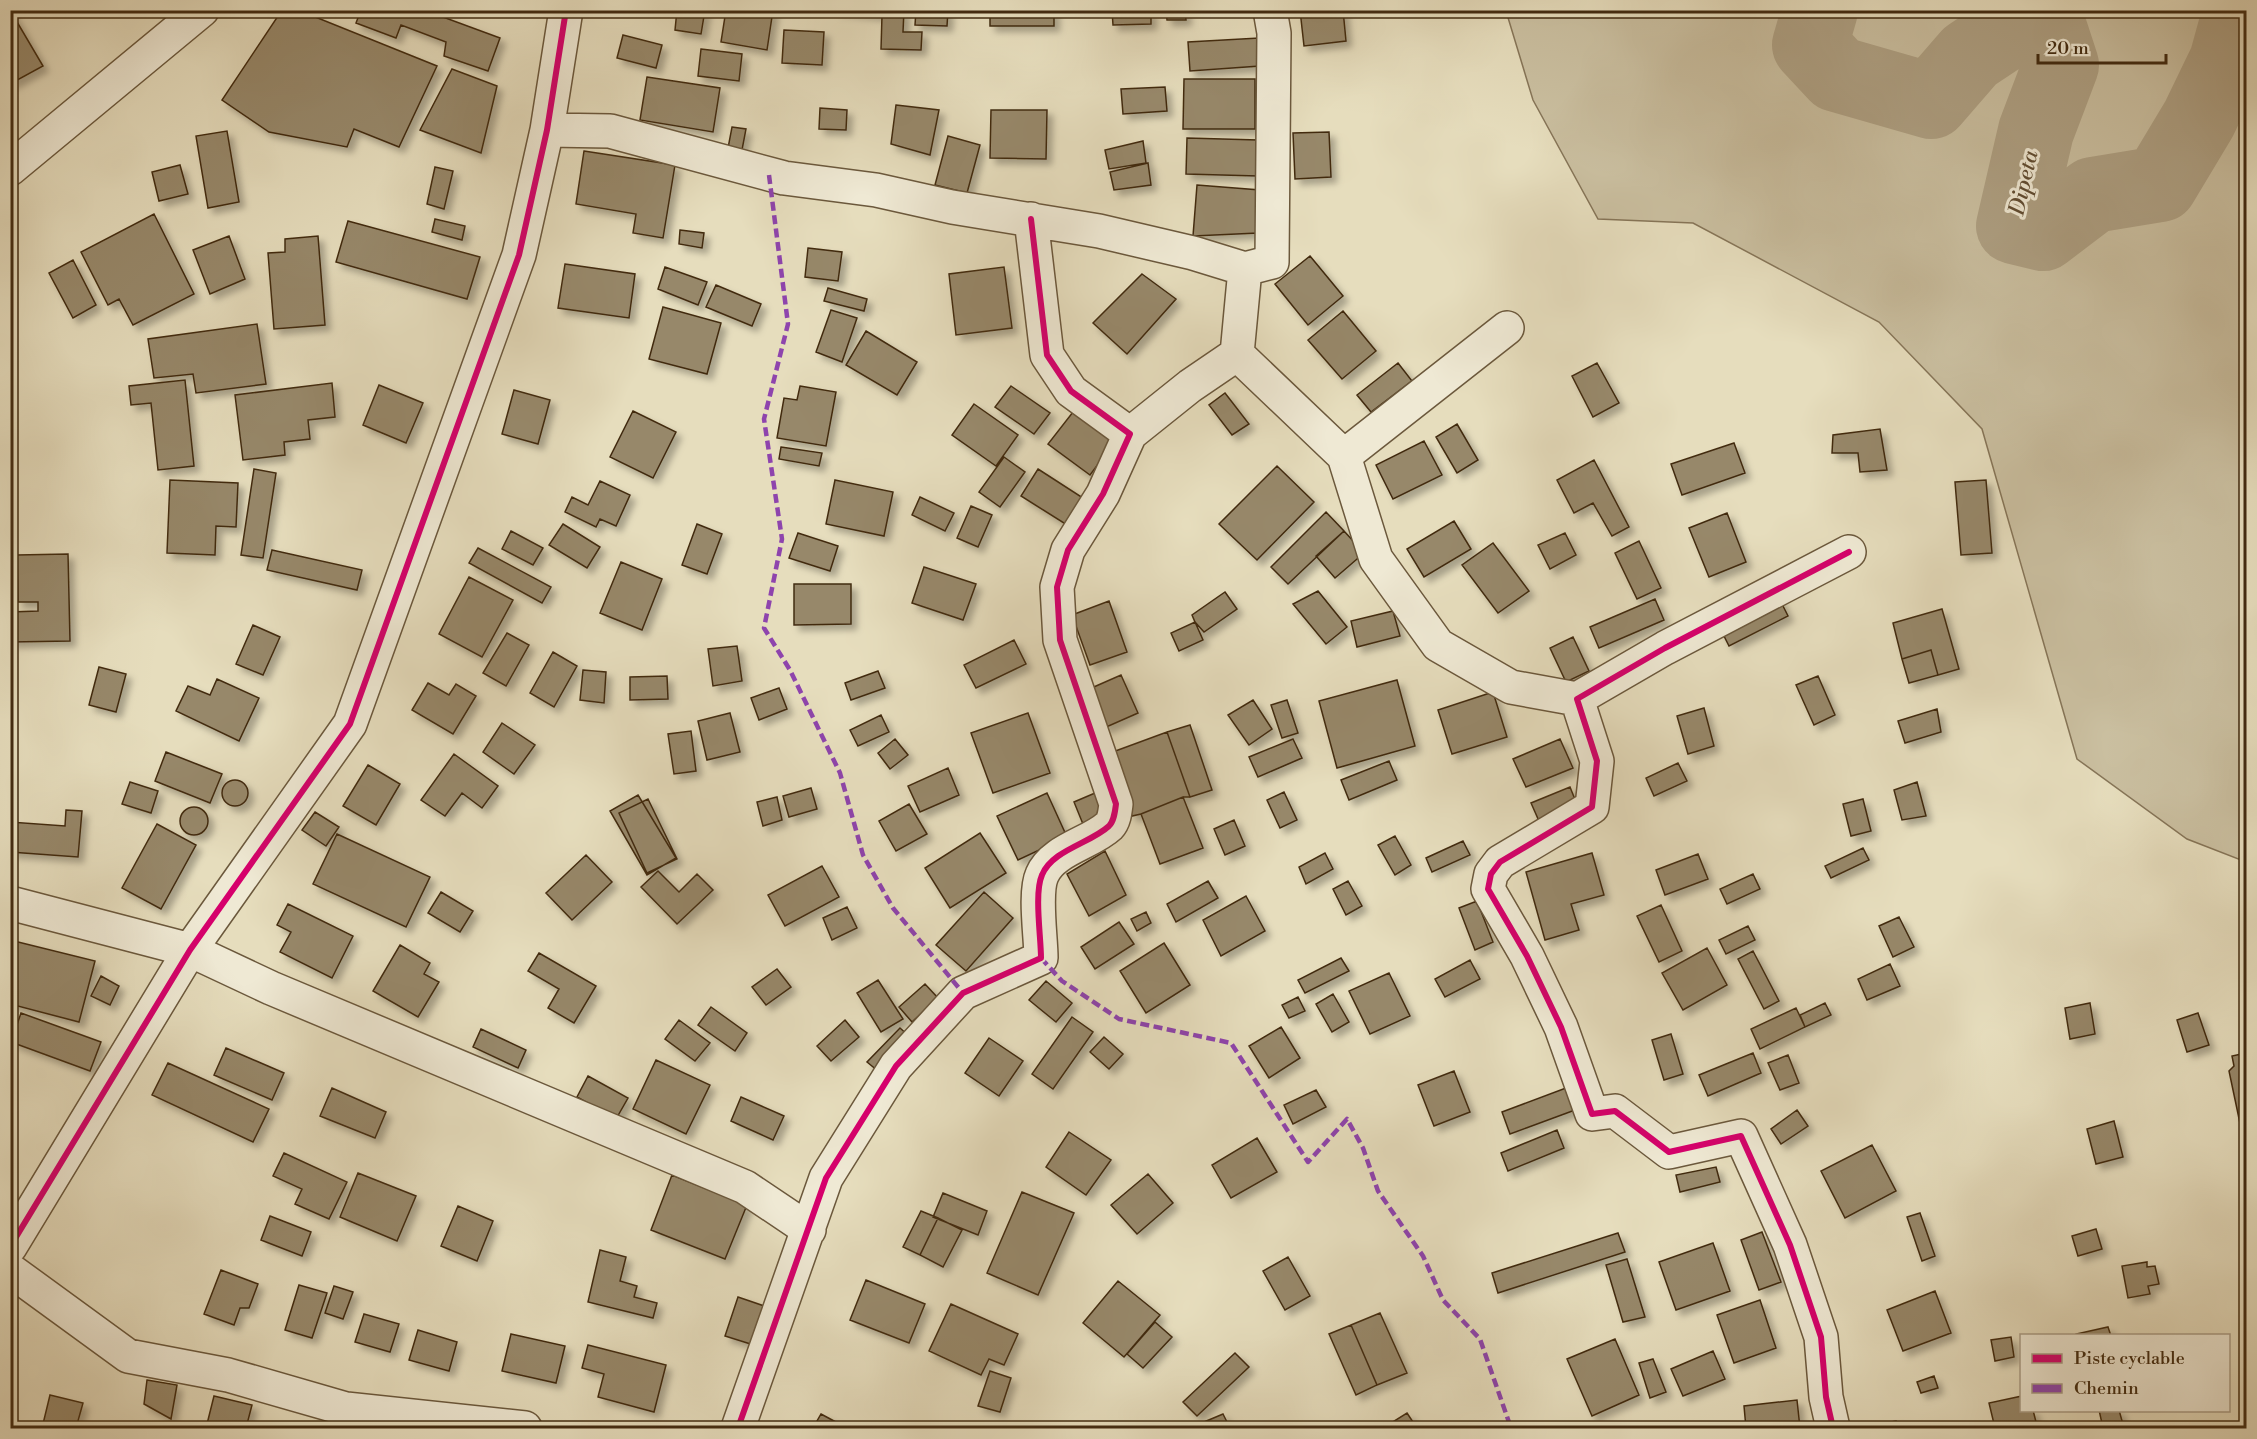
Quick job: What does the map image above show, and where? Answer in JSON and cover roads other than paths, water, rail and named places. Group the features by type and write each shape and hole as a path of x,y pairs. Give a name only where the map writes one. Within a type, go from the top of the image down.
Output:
{"street":[{"path":"10,169 202,10"},
{"path":"10,1247 190,950 350,724 519,255 547,130 566,10"},
{"path":"547,130 610,131 784,178 876,190 952,207 1100,231 1193,253 1245,269 1272,262 1274,33 1270,10"},
{"path":"1031,219 1047,355 1071,391 1130,434"},
{"path":"1237,354 1245,269"},
{"path":"1344,456 1507,328"},
{"path":"738,1428 826,1178 896,1066 963,993 1041,958 1039,884 1043,872 1058,857 1109,826 1114,816 1116,804 1060,640 1058,586 1068,550 1103,494 1130,434 1190,386 1237,354"},
{"path":"1237,354 1344,456 1376,559 1438,645 1511,687 1577,699 1665,648 1849,552"},
{"path":"1577,699 1597,761 1592,807 1500,862 1491,874 1488,889 1527,956 1561,1027 1592,1114 1615,1111 1669,1152 1741,1136 1790,1245 1821,1337 1826,1397 1833,1428"},
{"path":"10,903 190,950 271,988 745,1187 809,1230"},
{"path":"10,1270 128,1356 228,1375 346,1409 525,1428"}],"waterway":[{"name":"Dipeta","path":"1820,10 1810,45 1837,74 1931,101 1970,56 2039,10"},
{"name":"Dipeta","path":"2043,10 2061,65 2036,131 2014,226 2043,233 2093,195 2160,184 2199,119 2227,61 2241,10"}]}
